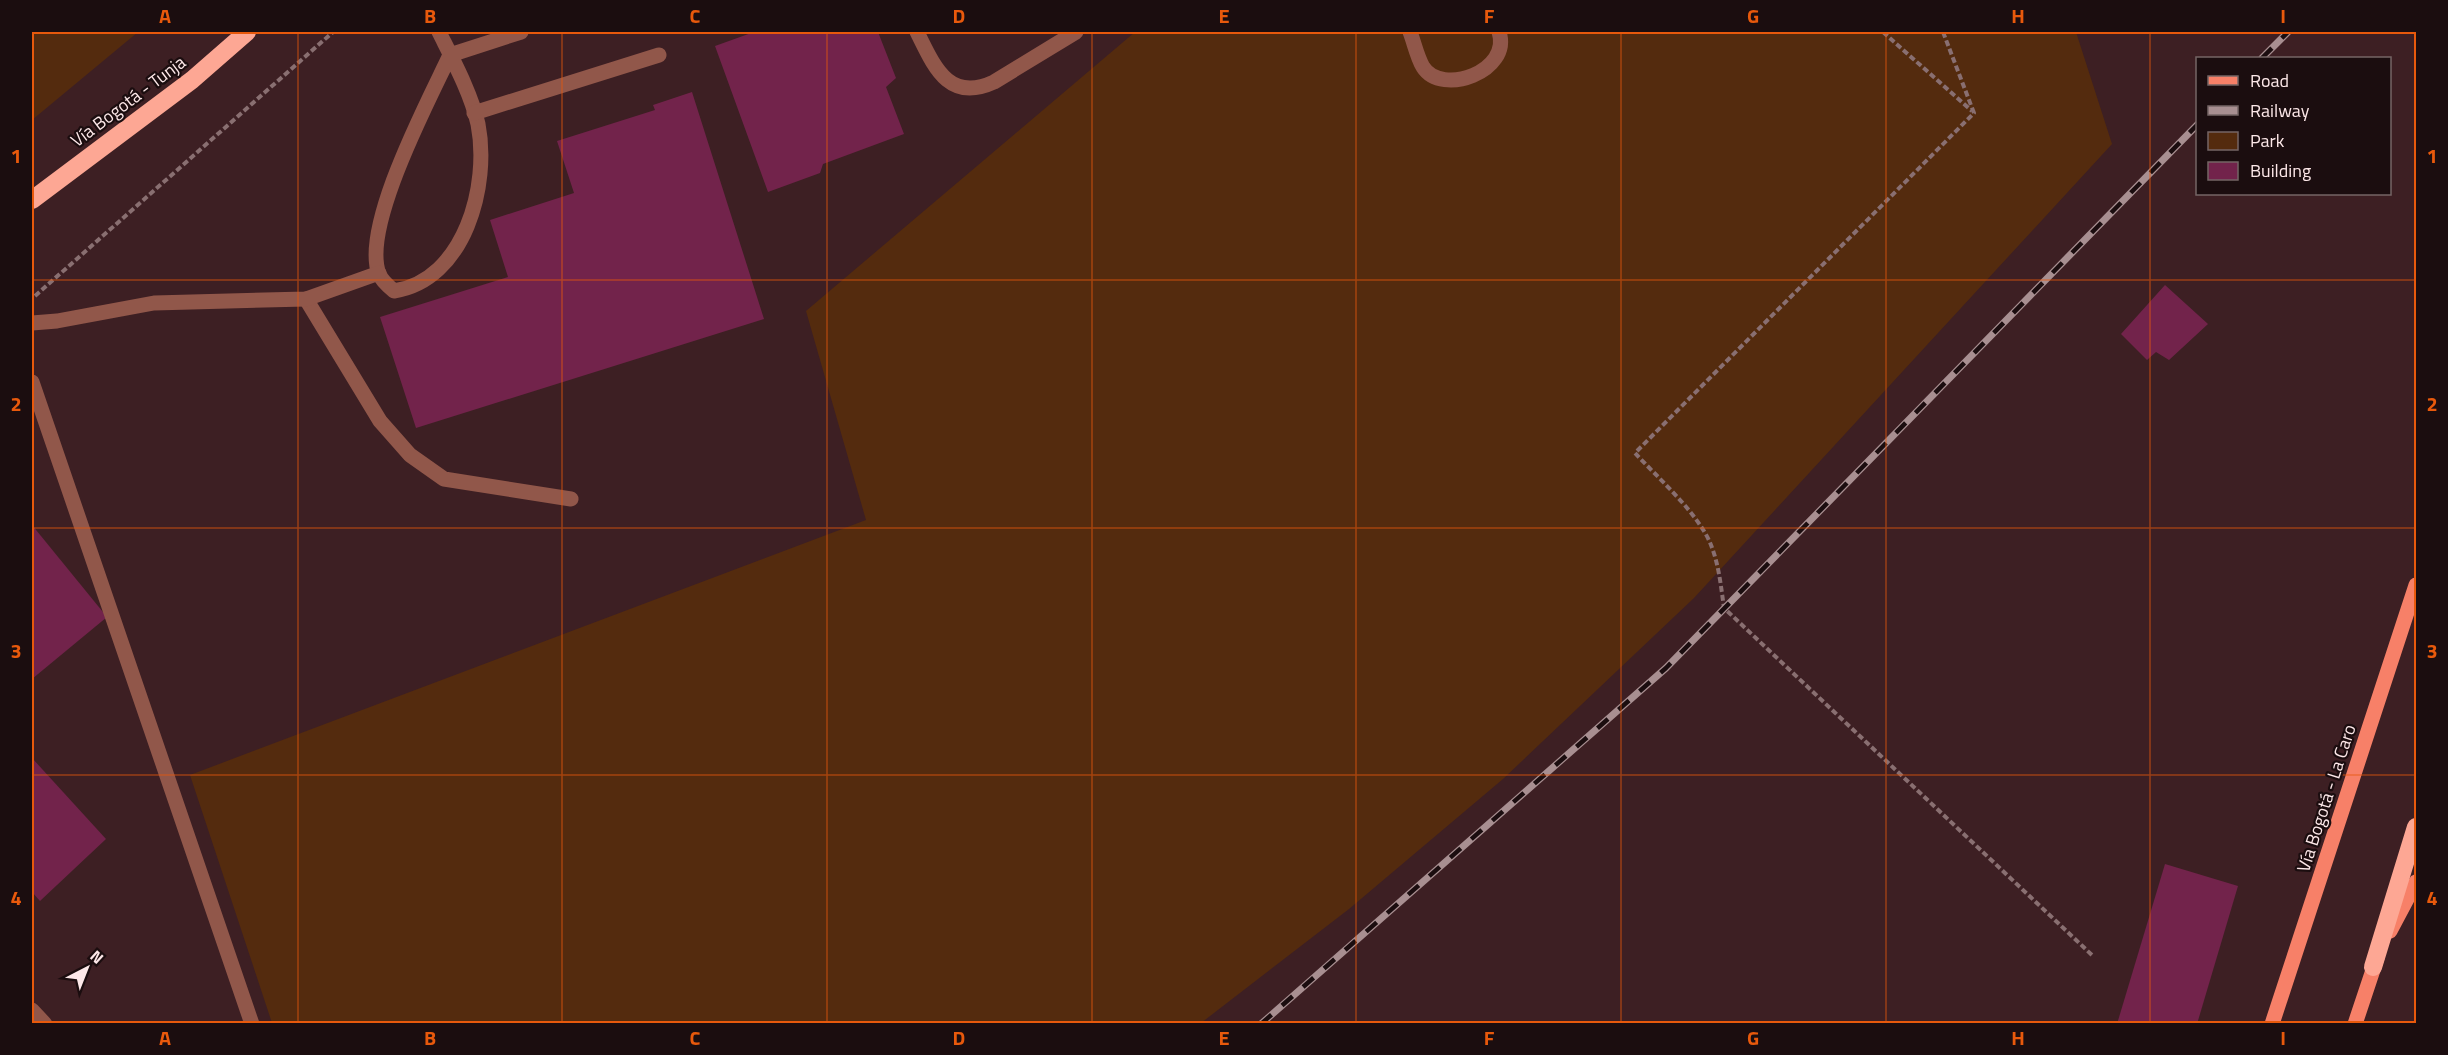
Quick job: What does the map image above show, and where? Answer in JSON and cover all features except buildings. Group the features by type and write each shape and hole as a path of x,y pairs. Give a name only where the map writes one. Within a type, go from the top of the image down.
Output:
{"highway":[{"name":"Vía Bogotá - Tunja","path":"32,200 192,80 247,32"},
{"path":"2373,967 2416,827"}],"main road":[{"name":"Vía Bogotá - La Caro","path":"2272,1023 2416,585"},
{"path":"2355,1023 2373,967 2416,882"}],"lane":[{"path":"439,32 450,55 474,113 481,161 471,215 463,237 445,262 429,276 408,289 394,291 379,273 377,244 388,194 406,149 450,55 520,32"},
{"path":"917,32 937,70 947,81 964,88 981,88 994,82 1076,32"},
{"path":"1410,32 1424,68 1435,76 1450,80 1468,76 1491,64 1499,54 1502,42 1499,32"},
{"path":"474,113 659,55"},
{"path":"32,322 57,321 154,303 306,299 379,273"},
{"path":"306,299 380,421 410,454 444,479 571,500"},
{"path":"32,382 252,1023"},
{"path":"32,1010 45,1023"}],"path":[{"path":"32,299 333,32"},
{"path":"1883,32 1974,113"},
{"path":"1943,32 1974,113"},
{"path":"1974,113 1635,453 1702,527 1718,564 1724,608 2092,956"}],"green space":[{"path":"32,32 138,32 32,120"},
{"path":"1135,32 2076,32 2112,144 1694,598 1503,779 1349,909 1201,1023 272,1023 190,775 866,520 806,311"}],"railway":[{"path":"2263,57 2288,32"},
{"path":"1261,1024 1666,668 2196,126"}]}
